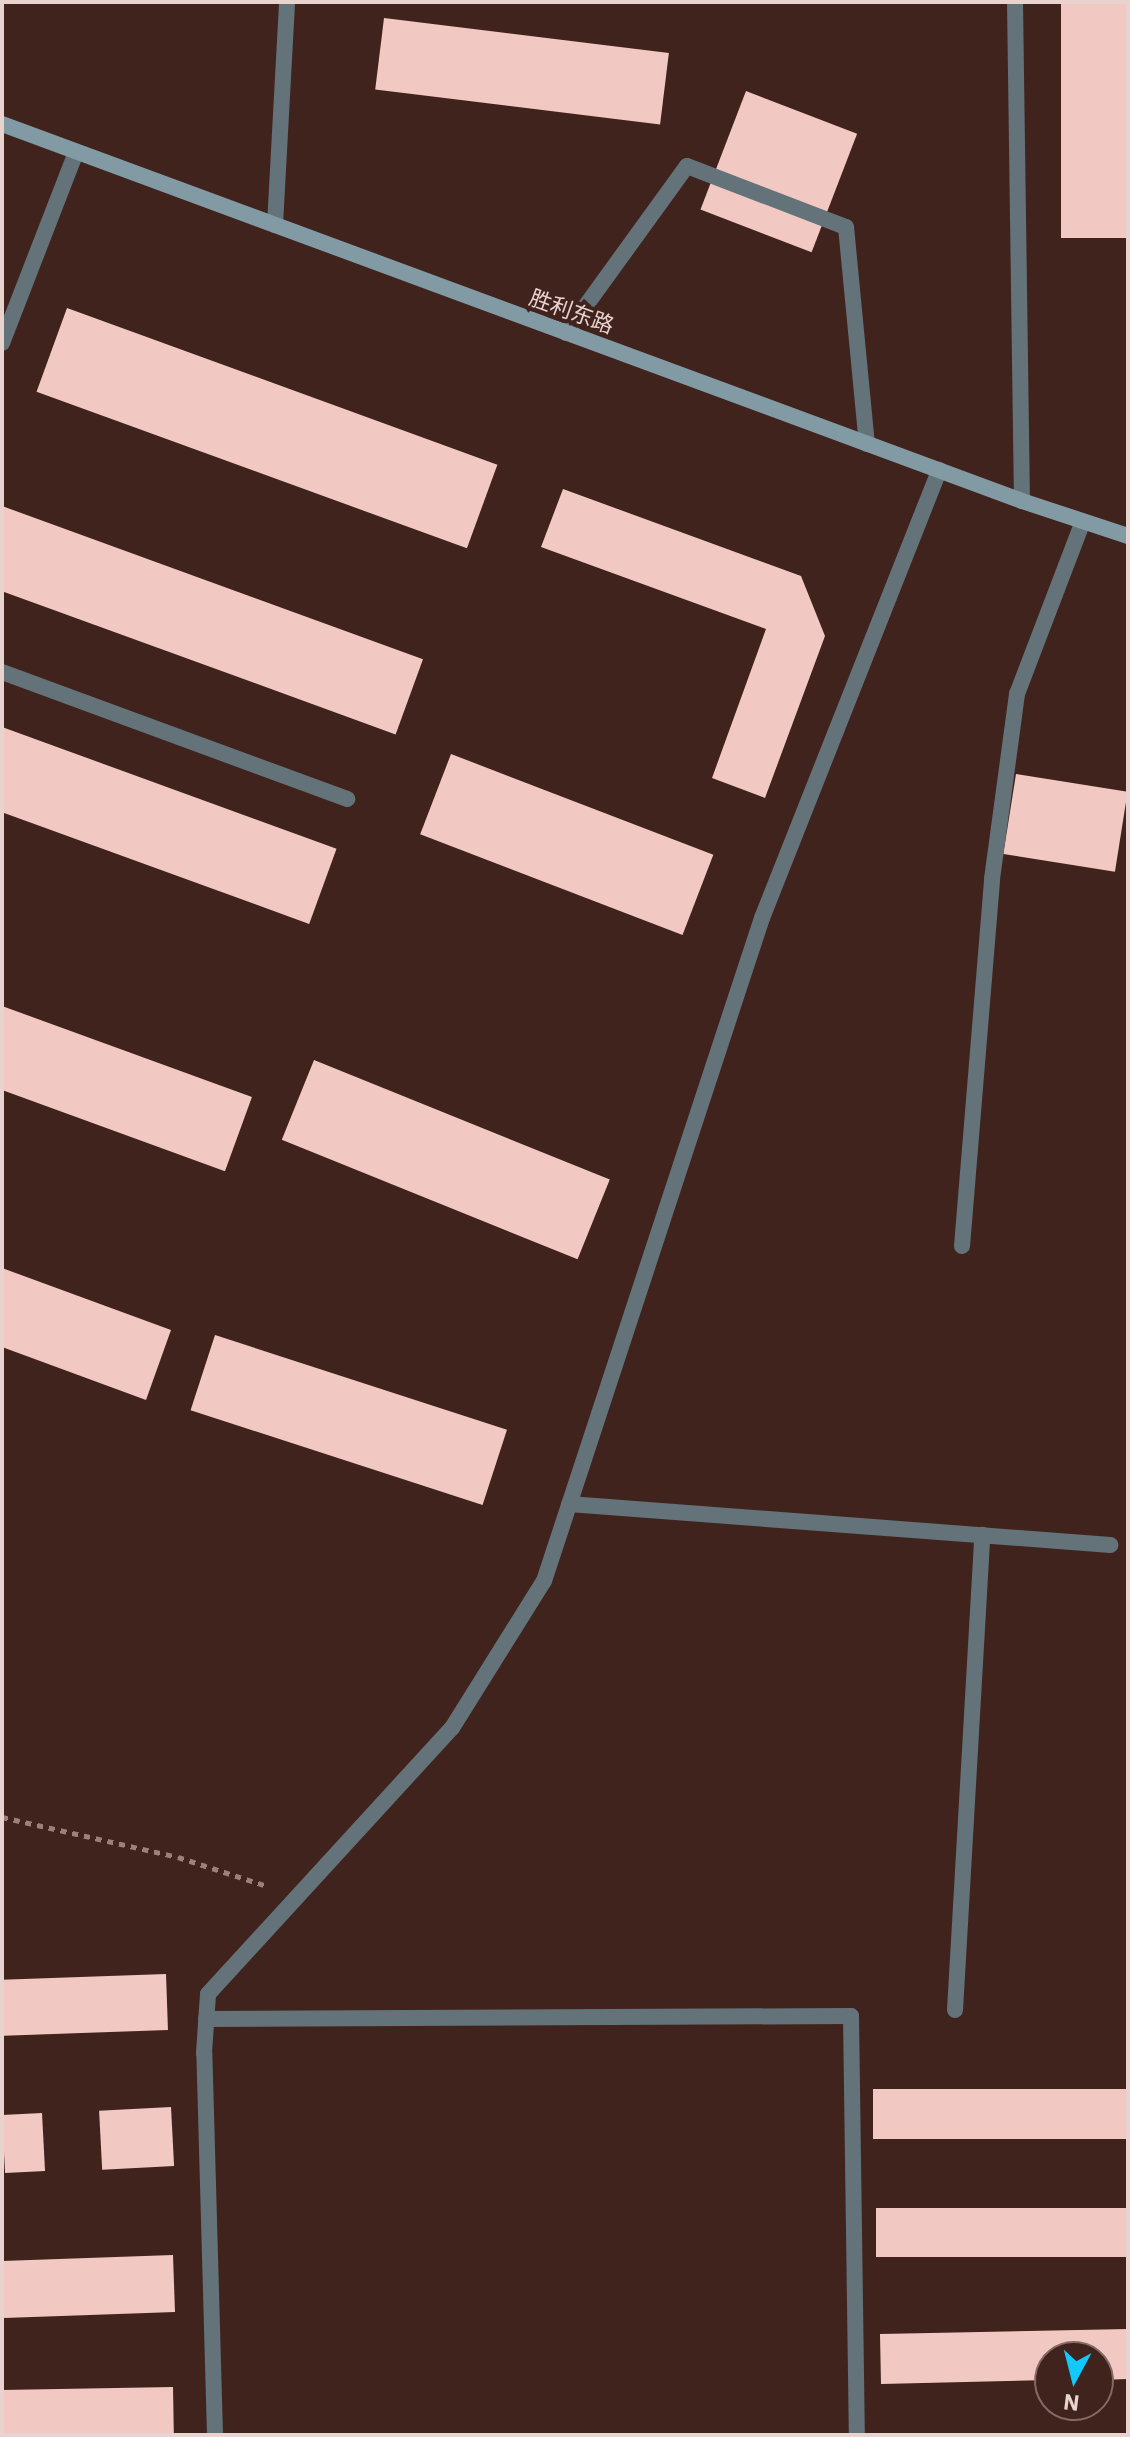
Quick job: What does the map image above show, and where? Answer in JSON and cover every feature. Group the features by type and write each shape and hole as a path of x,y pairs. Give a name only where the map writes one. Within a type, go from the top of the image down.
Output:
{"main road":[{"name":"胜利东路","path":"2,124 1022,501 1128,536"}],"street":[{"path":"275,225 287,2"},
{"path":"1015,2 1022,501"},
{"path":"2,343 76,152"},
{"path":"566,333 687,166 846,227 867,444"},
{"path":"215,2435 204,2053 208,1994 452,1728 544,1581 762,918 939,470"},
{"path":"962,1246 992,879 1017,694 1083,521"},
{"path":"2,672 347,799"},
{"path":"569,1504 1110,1545"},
{"path":"955,2010 982,1535"},
{"path":"206,2019 851,2016 857,2435"}],"path":[{"path":"2,1817 178,1857 298,1897"}],"building":[{"path":"1061,2 1128,2 1128,238 1061,238"},
{"path":"384,18 669,53 660,124 375,89"},
{"path":"746,91 857,134 812,252 700,210"},
{"path":"67,308 497,465 467,548 37,392"},
{"path":"563,489 801,576 825,636 765,798 712,778 766,629 541,547"},
{"path":"2,506 423,659 396,734 2,591"},
{"path":"2,727 337,849 309,924 2,812"},
{"path":"451,754 713,855 683,935 420,834"},
{"path":"1016,774 1128,792 1115,872 1003,854"},
{"path":"2,1006 252,1097 225,1171 2,1090"},
{"path":"314,1060 610,1179 578,1259 282,1140"},
{"path":"2,1268 171,1330 146,1400 2,1347"},
{"path":"215,1335 507,1430 483,1505 191,1410"},
{"path":"166,1974 168,2030 4,2036 2,1980"},
{"path":"873,2089 1128,2089 1128,2139 873,2139"},
{"path":"171,2107 174,2166 102,2170 99,2111"},
{"path":"42,2113 45,2171 5,2173 2,2115"},
{"path":"876,2208 1128,2208 1128,2257 876,2257"},
{"path":"173,2255 175,2312 4,2318 2,2261"},
{"path":"1128,2329 1128,2379 1114,2379 1114,2341 1034,2341 1034,2380 881,2384 880,2334"},
{"path":"173,2387 174,2435 3,2435 2,2390"}]}
